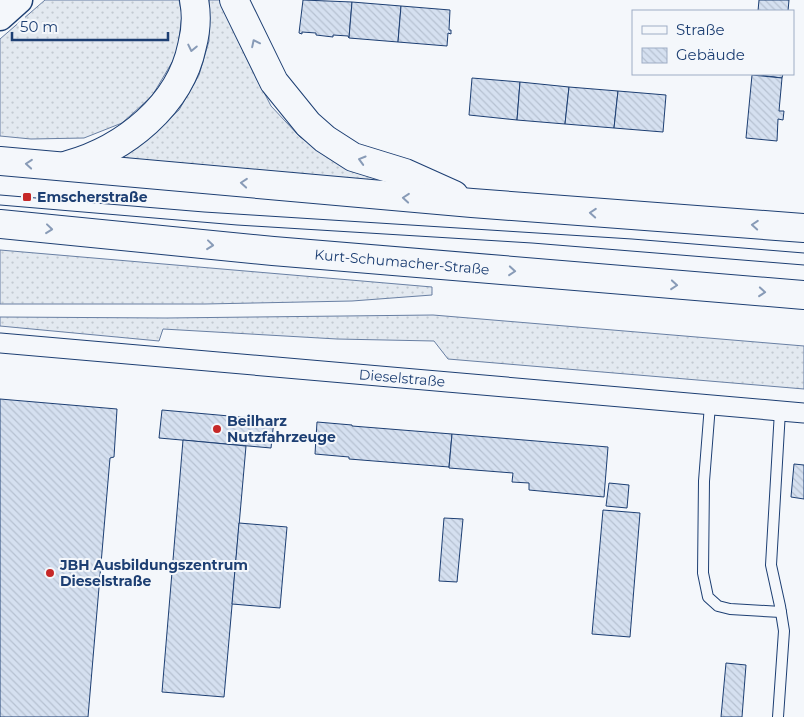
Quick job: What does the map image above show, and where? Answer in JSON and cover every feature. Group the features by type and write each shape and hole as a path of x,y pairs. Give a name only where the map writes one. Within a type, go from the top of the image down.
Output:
{"main road":[{"path":"59,167 78,162 110,148 143,126 163,105 179,84 189,60 195,32 194,0"},
{"path":"234,0 274,82 308,124 325,139 353,157 405,172 472,203"},
{"path":"0,161 472,203 804,228"},
{"name":"Kurt-Schumacher-Straße","path":"0,224 273,251 804,296"}],"street":[{"path":"0,17 19,0"},
{"name":"Dieselstraße","path":"0,342 804,413"}],"lane":[{"path":"710,405 704,481 703,573 708,597 718,606 730,609 781,612"},
{"path":"778,717 784,631 771,565 780,411"}],"shaded area":[{"path":"45,0 179,0 182,15 177,54 152,96 122,123 84,138 31,139 0,136 0,39"},
{"path":"209,0 220,0 271,106 300,137 329,157 377,177 378,182 117,160 117,152 150,136 179,110 199,75 209,41"},
{"path":"0,250 432,287 432,295 352,301 205,304 0,304"},
{"path":"433,315 804,346 804,389 448,359 434,341 337,339 163,329 159,341 0,326 0,317 166,318"}],"building":[{"path":"303,0 352,2 349,38 348,36 333,35 333,37 316,35 316,33 299,33"},
{"path":"759,0 789,0 788,10 758,10"},
{"path":"352,2 401,6 398,42 349,38"},
{"path":"401,6 450,10 449,30 451,30 451,34 448,33 447,46 398,42"},
{"path":"752,75 782,78 779,111 784,111 783,120 778,119 777,141 746,138"},
{"path":"760,75 783,75 782,78"},
{"path":"472,78 520,82 517,120 469,115"},
{"path":"520,82 569,87 565,124 517,120"},
{"path":"569,87 618,91 614,128 565,124"},
{"path":"618,91 666,95 663,132 614,128"},
{"name":"JBH Ausbildungszentrum Dieselstraße","path":"0,399 117,409 114,457 110,458 88,717 0,717"},
{"name":"Beilharz Nutzfahrzeuge","path":"162,410 274,420 271,448 159,438"},
{"path":"317,422 452,434 449,467 349,459 349,457 315,454"},
{"path":"452,434 608,447 604,497 529,490 529,483 512,482 513,473 449,468"},
{"path":"183,440 246,446 224,697 162,692"},
{"path":"794,464 804,465 804,499 791,497"},
{"path":"609,483 629,485 627,508 606,506"},
{"path":"603,510 640,513 630,637 592,634"},
{"path":"444,518 463,519 457,582 439,581"},
{"path":"239,523 287,527 280,608 232,604"},
{"path":"726,663 746,665 742,717 721,717"}],"tram line":[{"path":"0,195 204,212 632,239 804,253"},
{"path":"0,205 237,225 532,243 804,265"}],"place":[{"name":"Emscherstraße","path":"27,197"},
{"name":"Beilharz Nutzfahrzeuge","path":"217,429"},
{"name":"JBH Ausbildungszentrum Dieselstraße","path":"50,573"}]}
